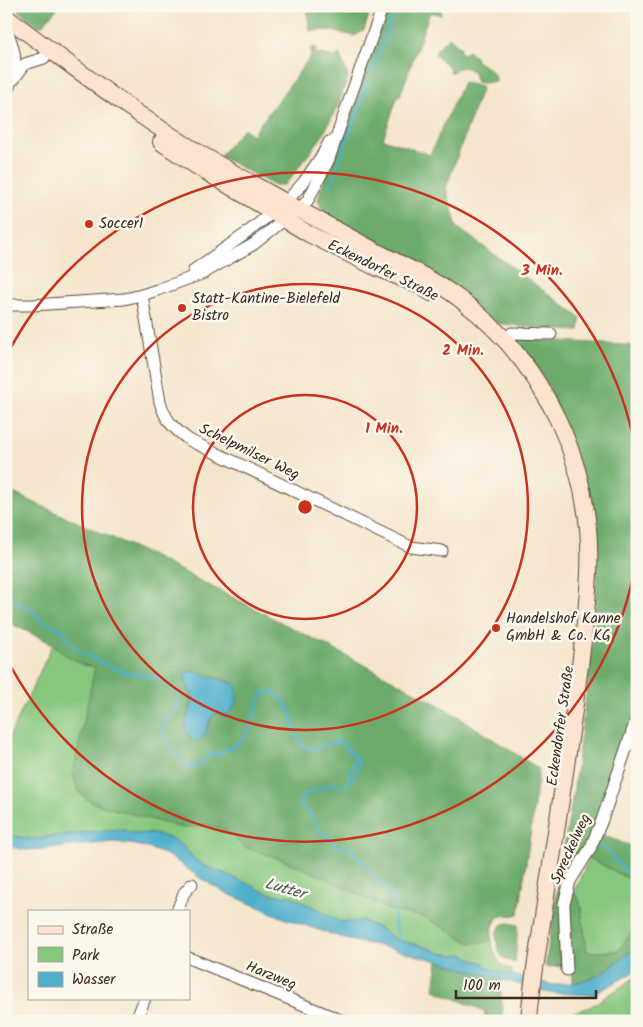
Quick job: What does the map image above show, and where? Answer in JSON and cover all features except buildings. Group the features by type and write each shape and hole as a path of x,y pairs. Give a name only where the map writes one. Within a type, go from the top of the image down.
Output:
{"main road":[{"name":"Eckendorfer Straße","path":"6,17 160,129 292,206 445,288 475,310 504,339 521,358 540,386 566,436 582,487 588,530 589,571 583,641 532,961"},
{"name":"Eckendorfer Straße","path":"6,30 198,167 278,216 325,242 373,266 420,286 447,302 467,317 494,342 531,389 542,409 558,441 572,490 578,531 579,572 574,639 525,1016"}],"street":[{"path":"6,305 33,305 124,298 157,290 199,268 244,235 292,206 308,200 329,159 383,6"},
{"path":"6,30 15,56 15,66 7,89"},
{"path":"7,89 26,64 44,58"},
{"name":"Schelpmilser Weg","path":"142,295 163,414 178,432 189,440 411,547 442,552"},
{"path":"504,339 512,333 551,334"},
{"name":"Spreckelweg","path":"567,970 564,904 570,881 590,849 602,820 637,717"},
{"path":"178,910 184,893 192,884"},
{"name":"Harzweg","path":"190,958 316,1016 342,1021"},
{"path":"136,1021 145,1000"}],"green space":[{"path":"12,6 59,6 43,25 38,26"},
{"path":"313,6 372,6 364,30 355,36 327,30 310,31 307,13"},
{"path":"387,6 441,6 441,15 430,12 383,139 430,155 463,82 482,87 446,188 457,227 581,318 579,331 543,329 497,323 409,262 327,215 321,208 318,200 321,188 334,158"},
{"path":"449,37 461,48 459,50 463,54 468,51 475,57 476,61 491,70 497,81 476,82 473,73 463,67 451,73 448,66 435,55 436,50"},
{"path":"311,48 317,48 315,53 337,57 339,53 348,78 337,107 323,135 284,185 273,185 220,156 244,128 252,135 311,56"},
{"path":"516,338 637,346 637,712 586,846 564,882 562,966 545,967 574,787 591,658 596,604 596,557 549,386 515,340"},
{"path":"6,490 150,555 391,679 446,709 539,769 519,913 500,916 493,927 492,933 495,954 502,965 512,970 512,975 487,967 481,962 463,954 440,953 426,947 396,940 386,932 362,920 340,922 295,897 271,894 257,889 251,884 204,866 193,858 183,846 150,833 139,834 119,829 35,839 6,833 6,744 53,644 6,621"},
{"path":"6,490 150,555 446,709 539,769 519,913 497,918 491,933 491,940 470,943 426,918 389,910 321,876 278,858 244,847 227,831 206,824 182,828 93,803 80,793 73,773 95,667 83,665 64,654 53,644 6,621","holes":["192,671 235,684 212,716 200,741 192,739 187,716 192,702 192,696 188,688"]},
{"path":"601,835 637,848 637,883 589,858"},
{"path":"589,858 637,883 637,926 618,951 587,952 580,902 574,892"},
{"path":"574,892 580,902 587,952 618,951 637,926 637,947 599,974 573,983 569,904"},
{"path":"508,923 518,925 515,963 501,956 498,948 496,934 501,925"},
{"path":"438,961 502,980 500,990 503,1007 501,1021 484,1021 485,1011 434,990"},
{"path":"637,976 637,1021 551,1021 551,1019 590,1007"}],"water":[{"path":"192,671 235,684 237,693 232,709 226,716 216,713 213,716 200,741 191,738 186,729 186,720 192,698 184,676 186,672"},
{"path":"119,829 139,834 150,833 171,838 183,846 193,858 204,866 251,884 257,889 271,894 295,897 340,922 362,920 397,940 426,947 440,953 463,954 500,972 554,985 579,982 598,976 637,947 637,970 593,995 548,993 438,961 349,940 286,919 224,892 167,855 148,848 114,842 26,850 6,846 6,833 35,839"}],"waterway":[{"path":"371,75 396,6"},
{"path":"330,186 368,84"},
{"path":"6,597 33,611 42,622 61,628 72,644 90,657 120,671 161,679 169,683 178,701 175,709 165,721 164,735 172,750 188,767 200,765 204,763 209,755 220,753 241,742 258,708 260,697 267,692 276,694 285,703 289,709 297,736 305,748 316,749 338,741 342,743 357,759 356,774 344,787 335,783 305,794 300,805 307,809 319,830 331,839 336,847 346,846 363,862 377,880 388,888 393,897 394,922 400,942"},
{"path":"350,780 348,774 357,759"},
{"path":"598,846 608,851 625,871 637,875"}],"place":[{"name":"Soccer1","path":"89,224"},
{"name":"Statt-Kantine-Bielefeld Bistro","path":"182,308"},
{"name":"Handelshof Kanne GmbH & Co. KG","path":"496,628"}],"water label":[{"name":"Lutter","path":"285,889"}]}
